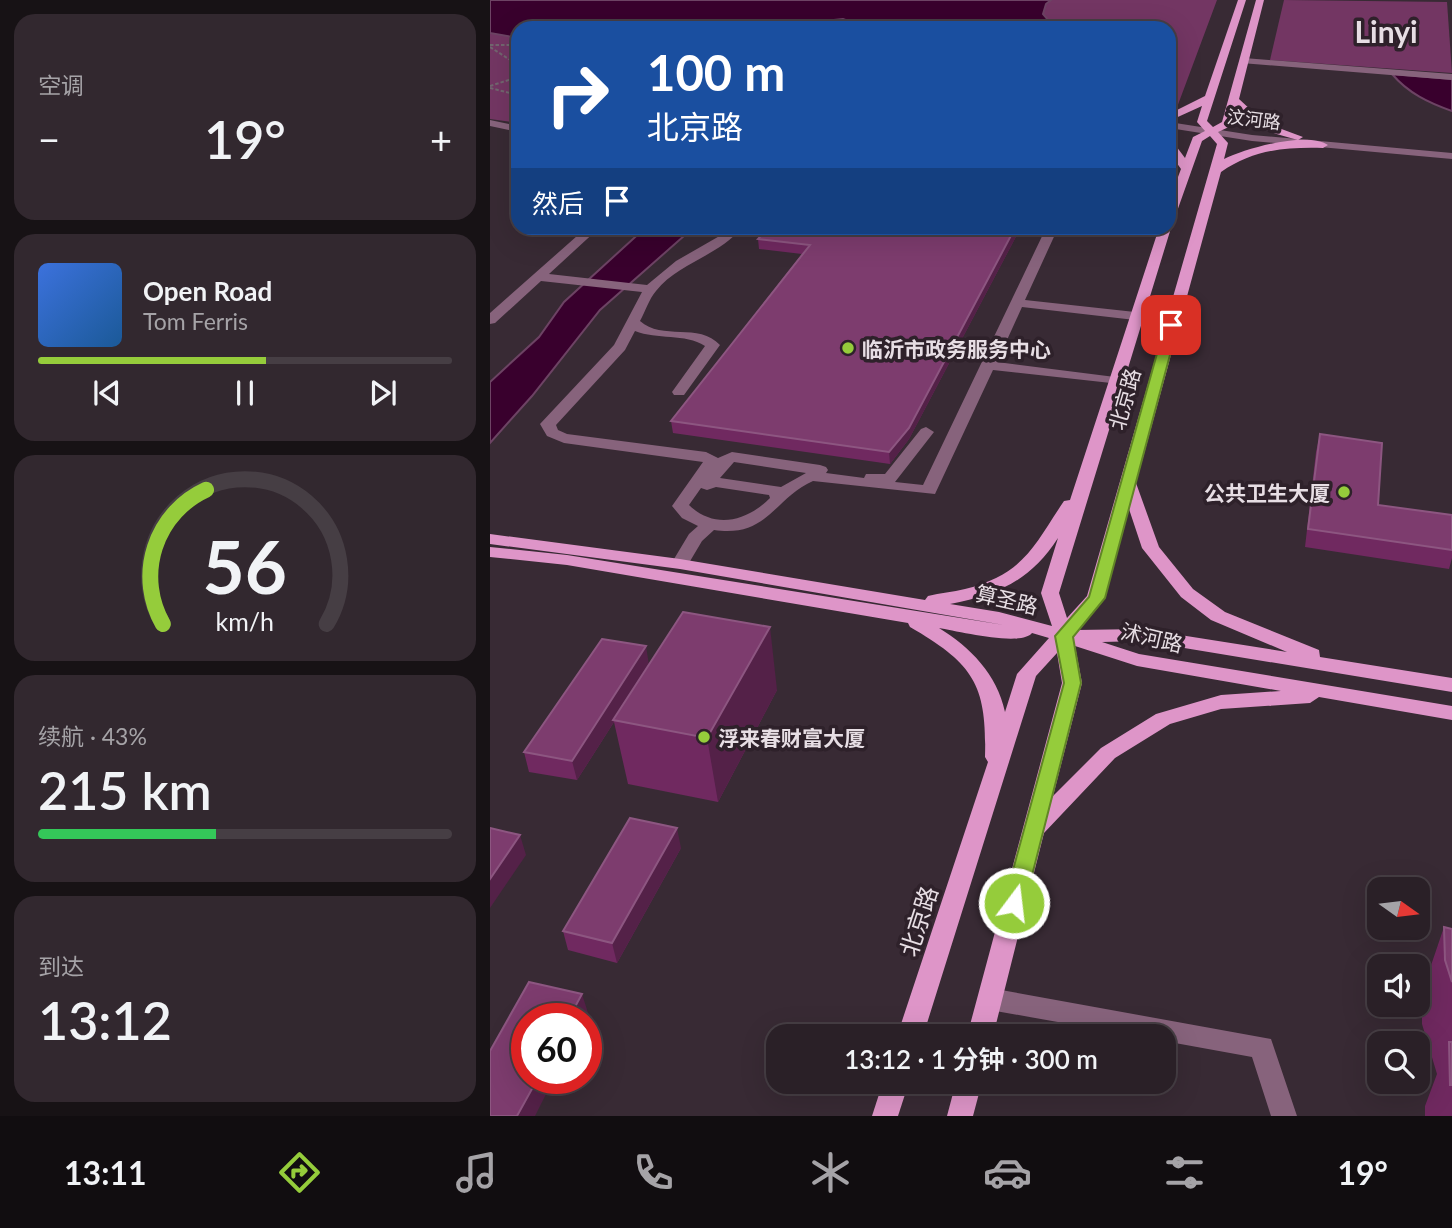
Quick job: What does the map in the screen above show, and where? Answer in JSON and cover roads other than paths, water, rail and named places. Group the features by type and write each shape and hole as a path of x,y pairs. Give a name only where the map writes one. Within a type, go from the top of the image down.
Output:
{"main road":[{"name":"北京路","path":"914,1024 1027,674 1096,598 1223,142 1202,122 1242,0"},
{"path":"1176,197 1196,139 1227,124 1260,0"},
{"path":"1176,115 1210,98"},
{"path":"1233,99 1246,117 1274,132 1324,143"},
{"path":"1214,171 1233,156 1254,147 1324,143"},
{"path":"1176,154 1186,169"},
{"name":"北京路","path":"983,1024 1072,683 1064,636 1050,593 1163,235"},
{"path":"1128,482 1151,548 1187,593 1218,616 1341,667"},
{"path":"904,609 961,598 1030,565 1083,484"},
{"name":"算圣路","path":"493,546 567,560 904,609"},
{"name":"算圣路","path":"493,546 575,548 680,564 904,609 995,631 1064,636"},
{"path":"904,609 949,640 974,667 994,704 995,771"},
{"name":"沭河路","path":"1064,636 1142,635 1452,685"},
{"name":"沭河路","path":"1064,636 1137,660 1452,713"},
{"path":"1033,831 1108,753 1163,719 1221,702 1340,694"},
{"path":"885,1116 892,1094"},
{"path":"960,1116 966,1094"}],"street":[{"path":"1244,61 1452,77"},
{"path":"490,126 511,130"},
{"name":"汶河路","path":"1176,128 1452,155"},
{"path":"490,309 575,235"},
{"path":"490,320 585,235"},
{"path":"708,526 687,514 680,506 712,461 706,457 564,438 552,433 548,424 620,347 646,288 729,235"},
{"path":"680,564 695,538 708,526 754,519 801,479 812,476 929,491 1049,235"},
{"path":"537,277 646,288"},
{"path":"1018,303 1135,316"},
{"path":"632,321 637,328 648,332 692,337 713,345 679,392"},
{"path":"990,365 1115,381"},
{"path":"687,514 725,460 732,457 889,479 926,432 895,487"},
{"path":"707,485 714,482 776,491 778,497"},
{"path":"990,999 1262,1047 1284,1116"}],"place":[{"name":"临沂市政务服务中心","path":"848,348"},
{"name":"公共卫生大厦","path":"1344,492"},
{"name":"浮来春财富大厦","path":"704,737"}],"district":[{"name":"Linyi","path":"1386,31"}]}
